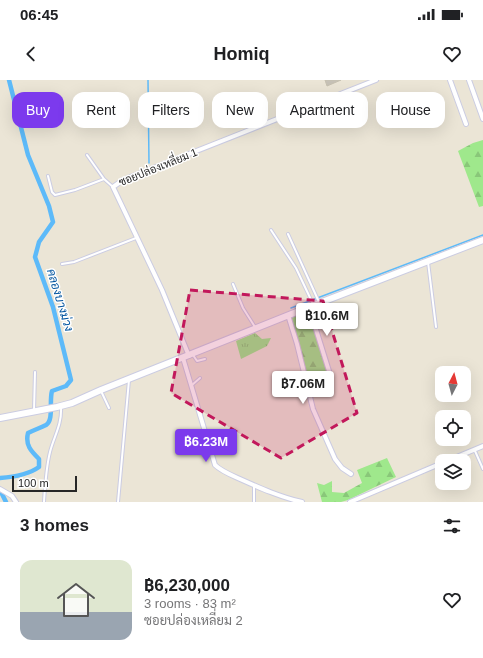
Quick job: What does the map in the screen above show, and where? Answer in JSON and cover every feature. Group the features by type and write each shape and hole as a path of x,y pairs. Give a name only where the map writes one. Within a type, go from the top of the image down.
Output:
{"street":[{"name":"ซอยปล่องเหลี่ยม 1","path":"345,92 376,80"},
{"path":"450,80 466,124"},
{"path":"469,80 483,118"},
{"name":"ซอยปล่องเหลี่ยม 1","path":"191,355 162,290 112,187 123,180 276,119"},
{"path":"0,418 43,411 72,403 288,315 483,240"},
{"path":"314,305 329,371"},
{"path":"288,315 313,408 335,459 342,468 352,474"},
{"path":"183,358 215,465 225,472 254,486 282,497 302,502"},
{"path":"466,454 483,446"},
{"path":"350,502 435,466"},
{"path":"2,490 12,496 16,502"}],"lane":[{"path":"87,155 104,179 112,187"},
{"path":"48,176 52,192 55,196 104,179"},
{"path":"271,230 296,268 314,305"},
{"path":"288,234 314,305"},
{"path":"62,264 74,262 137,238"},
{"path":"428,261 435,307 436,327"},
{"path":"233,284 243,308 256,328"},
{"path":"191,355 197,361 205,360"},
{"path":"34,412 35,372"},
{"path":"191,385 200,378"},
{"path":"118,502 129,379"},
{"path":"101,390 109,408"},
{"path":"44,502 46,474 50,452 60,424 59,407"},
{"path":"474,450 483,469"},
{"path":"254,486 254,502"}],"highlighted area":[{"path":"190,290 323,301 357,413 281,458 171,393"}],"green space":[{"path":"483,140 483,206 479,207 458,151 473,143"},
{"path":"309,311 330,377 310,387 292,321 292,317"},
{"path":"255,333 262,339 271,338 267,346 241,359 236,341"},
{"path":"387,458 396,477 348,500 341,502 322,502 317,483 324,485 332,481 332,492 344,493 362,483 357,470"}],"building":[{"path":"325,80 341,80 327,86"}],"waterway":[{"name":"คลองบางม่วง","path":"0,478 21,475 39,467 39,459 31,450 27,441 28,433 48,423 51,415 52,391 66,386 71,380 53,307 35,257 39,242 53,222 49,206 28,155 9,80"},
{"path":"148,80 149,163"},
{"path":"291,308 483,235"},
{"name":"คลองบางม่วง","path":"0,490 6,502"}]}
